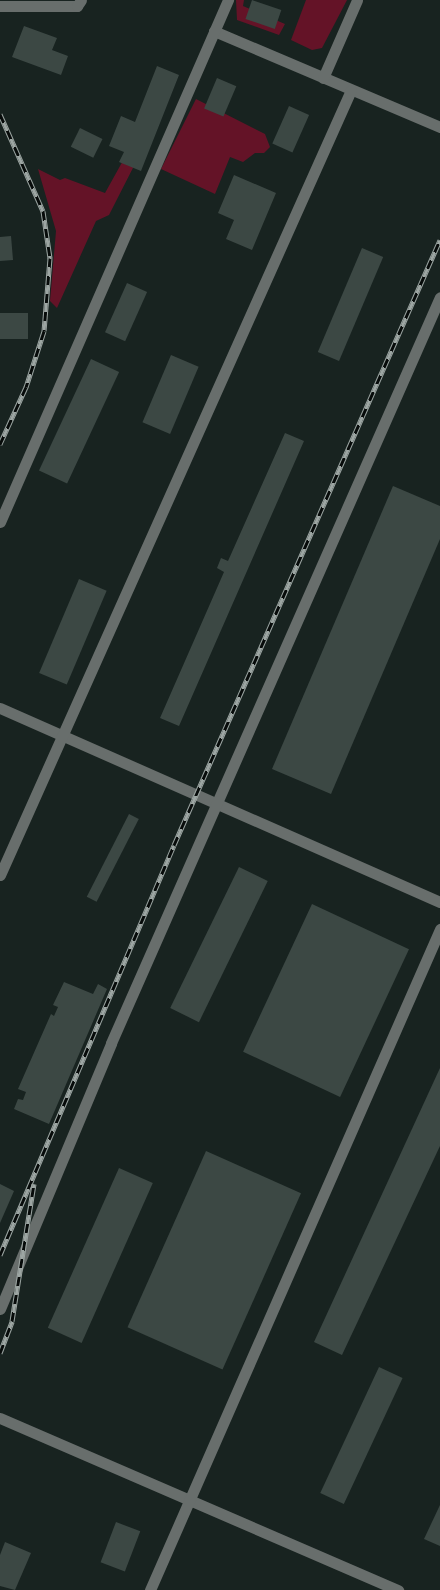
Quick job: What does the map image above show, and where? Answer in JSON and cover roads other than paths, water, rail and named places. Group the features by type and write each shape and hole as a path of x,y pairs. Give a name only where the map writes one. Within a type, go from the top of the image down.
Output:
{"lane":[{"path":"0,6 77,6 82,0"},
{"path":"0,522 228,0"},
{"path":"323,78 357,0"},
{"path":"214,31 440,127"},
{"path":"0,875 64,736 351,90"},
{"path":"0,1309 111,1043 219,804 440,297"},
{"path":"0,708 440,902"},
{"path":"150,1590 440,929"},
{"path":"0,1418 398,1590"}],"railway":[{"path":"0,114 43,211 50,258 44,331 26,387 0,444"},
{"path":"0,1255 174,845 440,240"},
{"path":"0,1353 12,1321 34,1184"}]}
